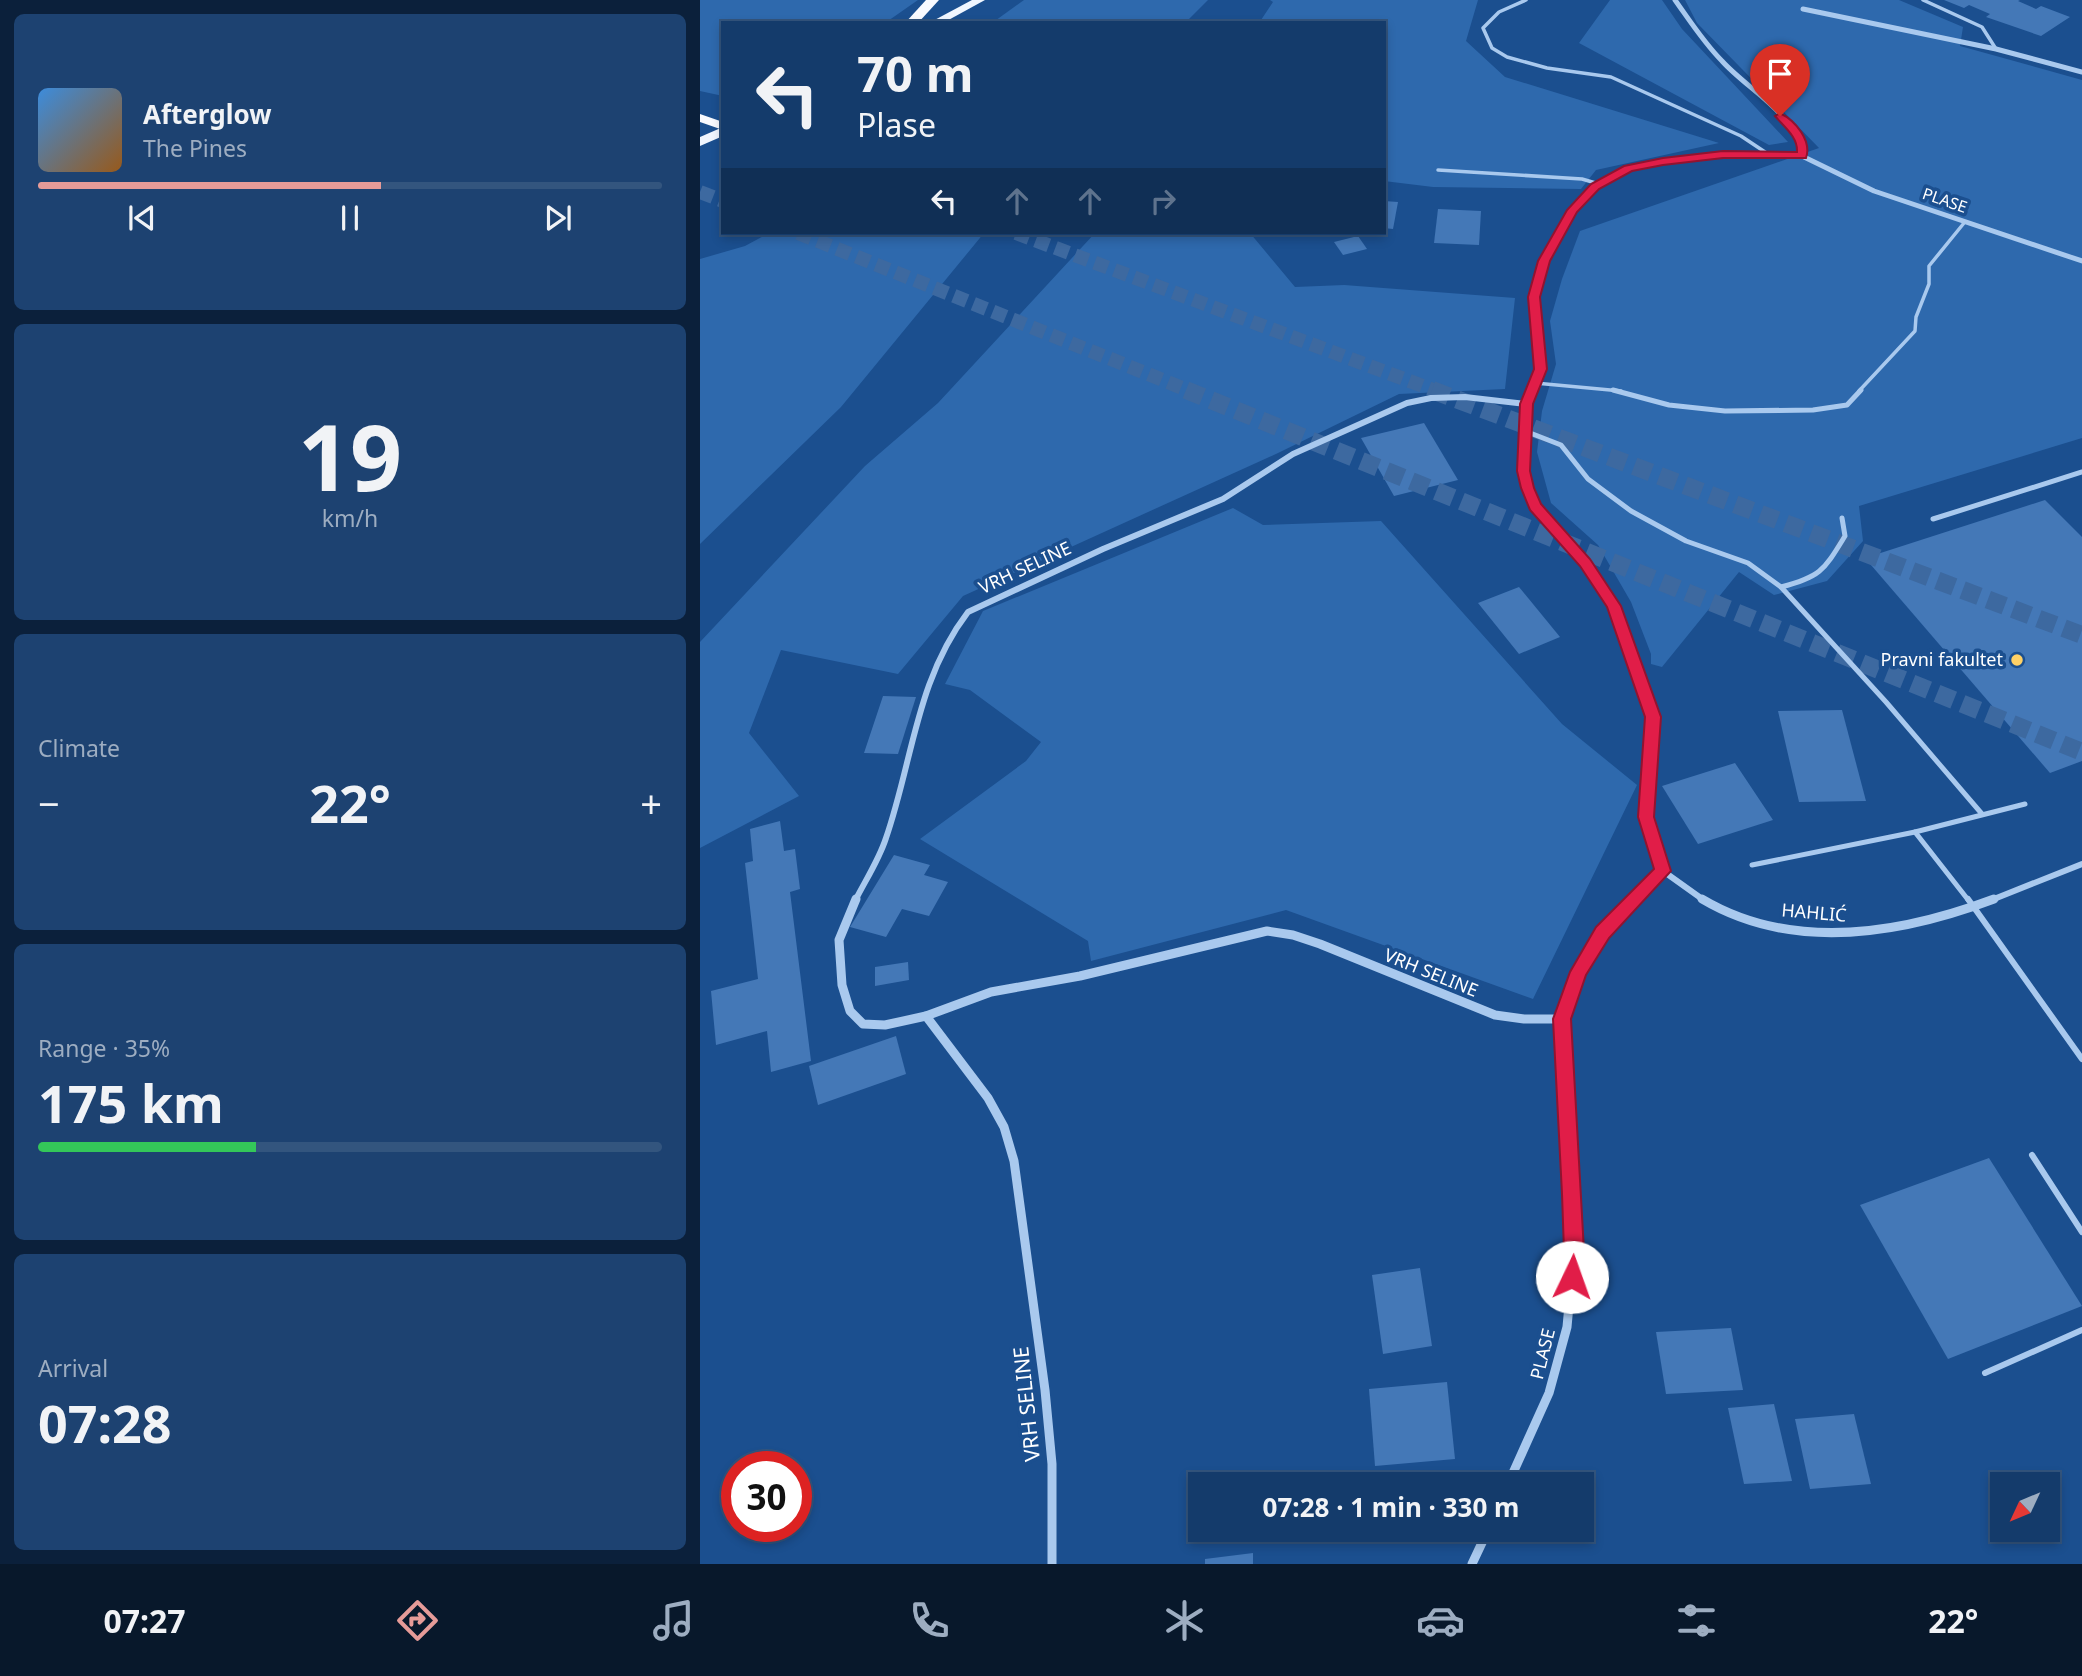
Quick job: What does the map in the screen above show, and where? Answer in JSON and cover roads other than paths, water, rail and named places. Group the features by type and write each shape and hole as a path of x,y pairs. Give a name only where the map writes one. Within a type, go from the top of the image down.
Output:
{"highway":[{"path":"913,21 933,0"},
{"path":"700,118 721,125"}],"main road":[{"path":"924,21 957,0"},
{"path":"938,21 980,0"},
{"path":"700,142 721,132"}],"street":[{"path":"1675,0 1727,67 1793,129 1803,146 1802,156"},
{"path":"1802,9 1996,49 2082,72"},
{"name":"PLASE","path":"1513,1472 1549,1393 1567,1327 1574,1251 1562,1019 1578,972 1602,932 1663,871 1646,817 1653,717 1614,606 1585,562 1534,506 1524,471 1526,404 1540,369 1534,297 1544,261 1573,210 1599,184 1628,169 1663,161 1723,154 1802,156 1874,191 2082,261"},
{"name":"VRH SELINE","path":"1526,404 1465,397 1431,398 1407,404 1293,454 1223,499 1090,555 968,612 955,629 932,672 886,840 848,915 839,940 842,985 850,1011 863,1024 885,1025 926,1016 991,992 1080,976 1268,931 1293,935 1320,944 1495,1015 1524,1019 1562,1019"},
{"name":"HAHLIĆ","path":"1663,871 1682,889 1704,903 1748,920 1791,930 1847,933 1891,929 1974,907 2082,864"},
{"name":"VRH SELINE","path":"926,1016 988,1098 1004,1127 1014,1161 1045,1390 1052,1464 1052,1564"},
{"path":"1472,1564 1482,1542"}],"lane":[{"path":"1526,0 1499,12 1483,29 1492,48 1519,62 1611,77 1741,136 1768,155"},
{"path":"1923,0 1982,27 1996,49"},
{"path":"1438,170 1583,179 1599,184"},
{"path":"1535,383 1616,390 1669,405 1725,411 1813,410 1847,405 1915,331 1916,317 1928,284 1929,266 1964,223"},
{"path":"1525,431 1562,445 1588,479 1631,511 1686,541 1748,563 1781,587 1886,702 1982,814"},
{"path":"1933,519 2082,472"},
{"path":"1781,587 1805,581 1825,569 1845,537 1842,518"},
{"path":"1752,865 1915,832 2025,804"},
{"path":"1915,832 1974,907 2082,1059"},
{"path":"2032,1156 2082,1232"},
{"path":"1985,1373 2082,1330"}],"tunnel":[{"path":"700,192 721,200"},
{"path":"803,235 1190,391"},
{"path":"1021,235 1436,391"},
{"path":"1186,390 2082,752"},
{"path":"1432,390 2082,635"}],"place":[{"name":"Pravni fakultet","path":"2017,660"}]}
